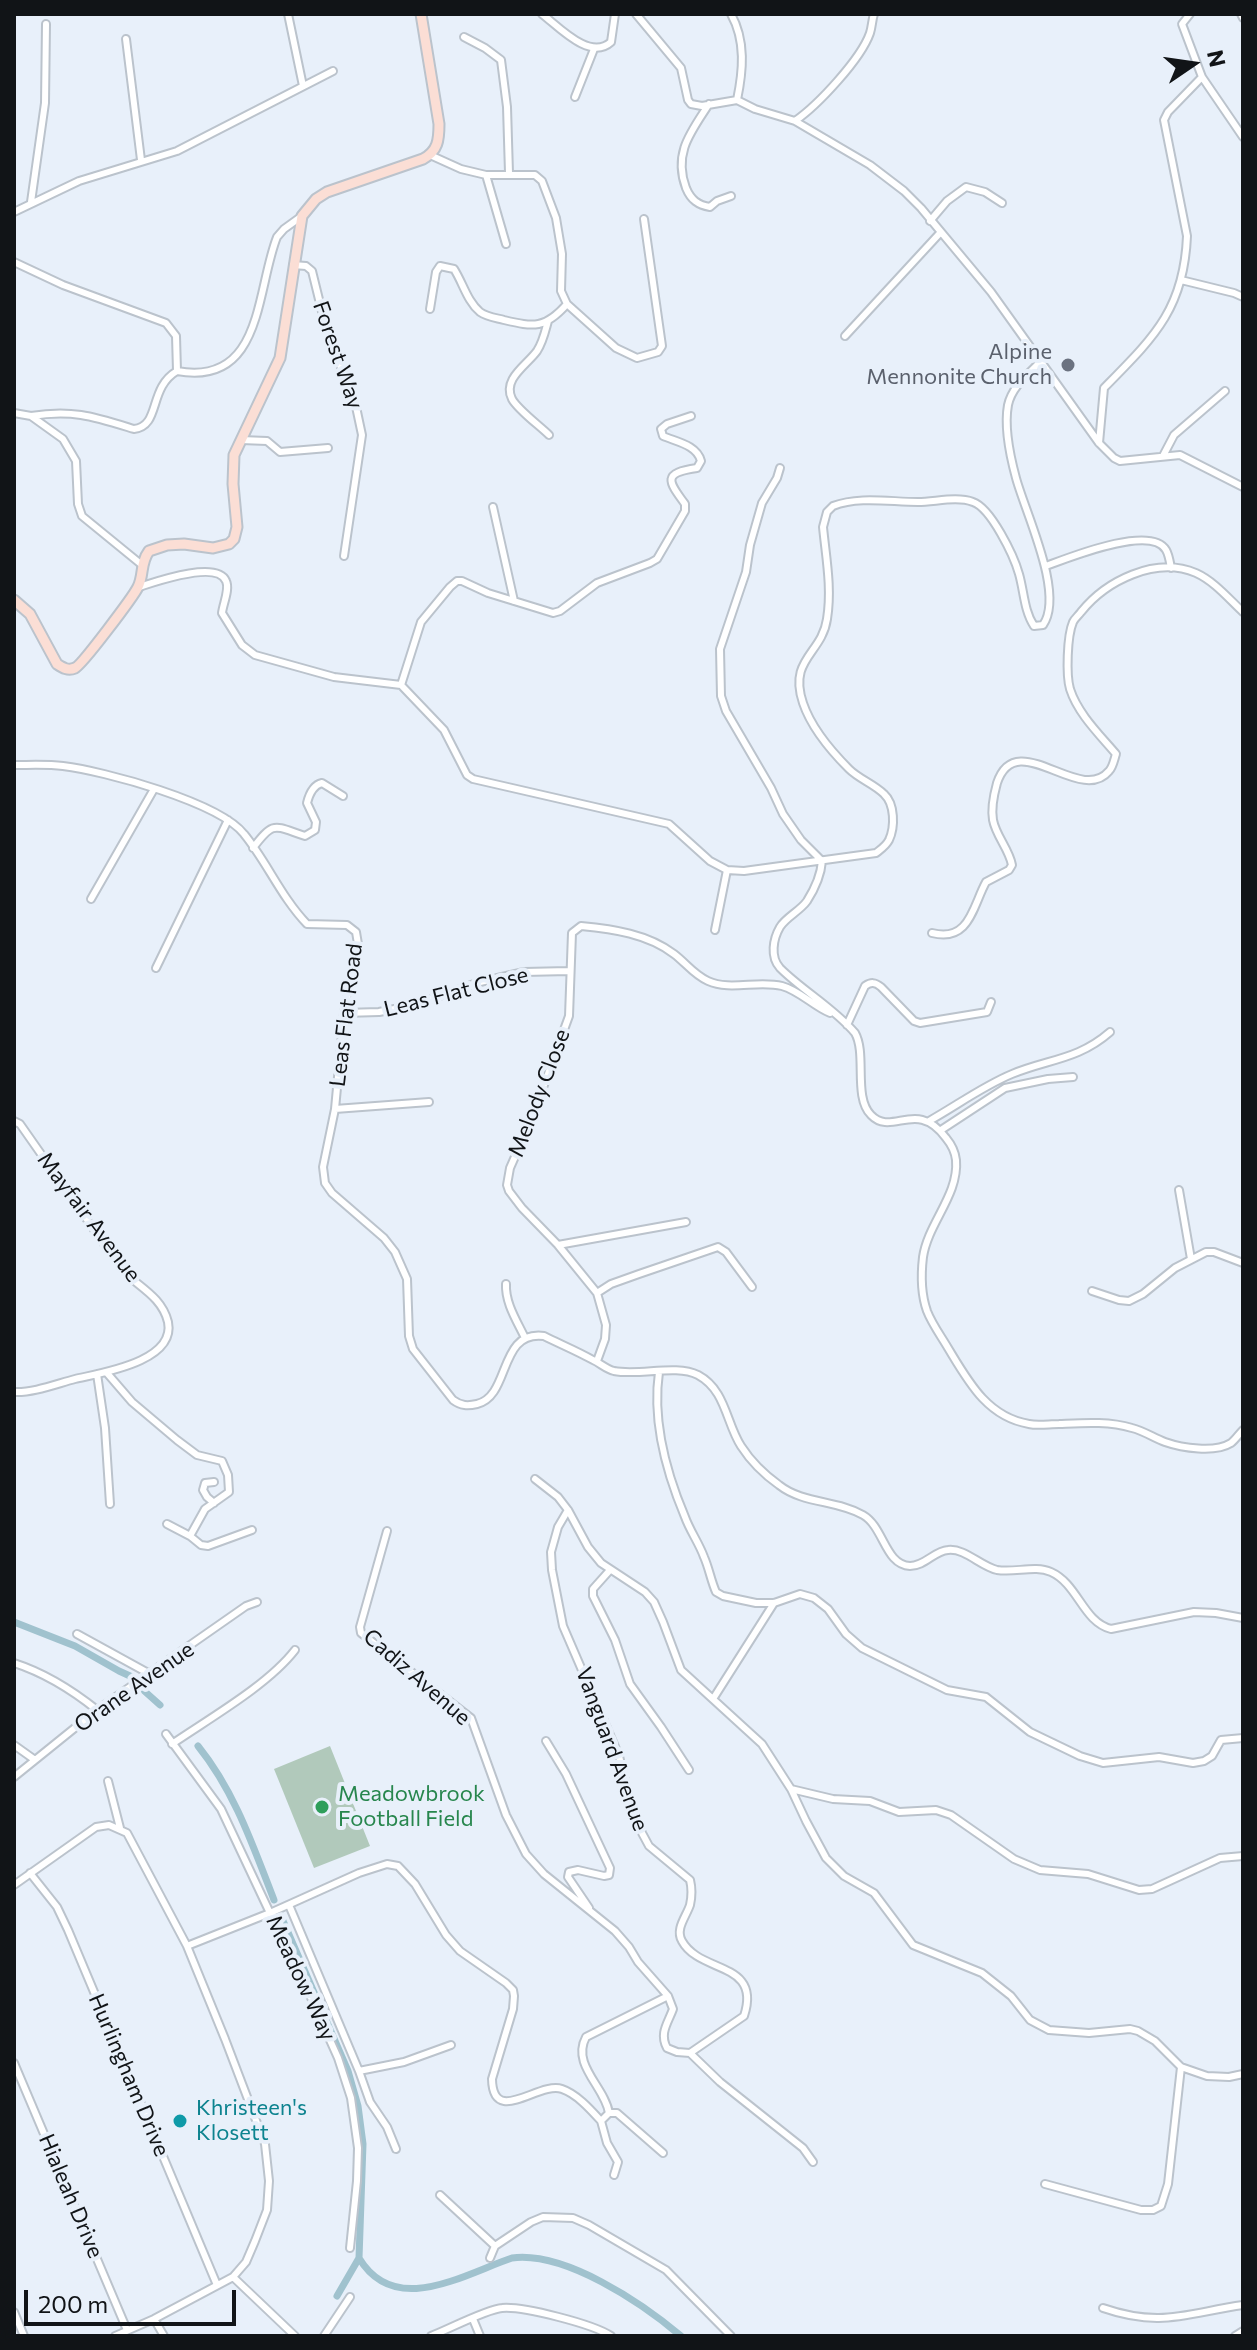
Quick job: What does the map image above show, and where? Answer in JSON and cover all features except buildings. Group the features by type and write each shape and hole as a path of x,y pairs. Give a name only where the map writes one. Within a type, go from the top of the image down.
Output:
{"main road":[{"path":"14,600 30,614 57,664 64,669 72,669 92,651 139,587 145,556 155,548 184,544 213,548 229,544 234,539 237,527 234,455 280,358 302,216 316,199 327,192 430,155 436,149 439,124 421,14"}],"street":[{"path":"288,14 303,86"},
{"path":"542,14 577,41 594,49 611,42 615,14"},
{"path":"636,14 681,68 689,102 698,106 737,100 795,121 870,165 904,191 991,292 1099,443 1114,458 1120,461 1180,455 1243,487"},
{"path":"731,14 742,42 737,100"},
{"path":"795,121 806,114 847,71 869,36 874,14"},
{"path":"1190,14 1182,24 1202,77 1243,137"},
{"path":"31,202 45,103 46,24"},
{"path":"464,37 501,60 507,107 509,173"},
{"path":"126,39 141,160"},
{"path":"575,97 594,49"},
{"path":"14,212 79,181 186,147 333,71"},
{"path":"1099,443 1104,388 1150,341 1167,317 1179,291 1187,236 1164,120 1202,77"},
{"path":"709,104 691,131 681,156 684,181 689,195 703,205 710,207 731,196"},
{"path":"430,155 461,169 486,175 535,175 542,181 558,230 562,254 561,291 567,304 616,348 637,358 658,352 662,346 644,219"},
{"path":"486,175 506,244"},
{"path":"930,221 947,201 966,187 985,192 1002,203"},
{"path":"177,371 195,375 205,373 221,367 243,348 258,318 277,237 302,216"},
{"path":"845,336 940,233"},
{"path":"14,262 63,285 166,323 176,336 177,371"},
{"name":"Forest Way","path":"293,265 306,266 312,271 328,336 352,388 360,423 362,435 344,556"},
{"path":"430,309 436,272 440,266 454,269 469,299 483,315 528,326 548,321 567,304"},
{"path":"1181,280 1243,297"},
{"path":"548,321 536,353 512,379 510,389 513,400 549,435"},
{"path":"139,587 198,572 221,575 227,586 222,613 242,645 255,655 334,677 401,685 444,730 467,775 473,779 669,824 710,861 727,870 744,871 876,853 890,839 893,819 891,804 885,795 851,770 825,741 803,705 802,665 827,624 830,598 823,527 827,512 833,506 853,500 962,500 977,503 1000,533 1015,561 1029,618 1034,626 1043,625 1048,618 1046,566 1016,477 1007,424 1008,404 1016,387 1041,361"},
{"path":"14,413 31,416 75,413 141,429 151,418 164,382 177,371"},
{"path":"1163,456 1174,435 1225,391"},
{"path":"31,416 63,439 74,454 78,504 82,516 142,565"},
{"path":"401,685 421,622 457,581 549,614 560,611 597,583 657,559 685,511 685,504 671,485 673,477 681,470 697,468 701,461 693,449 663,436 661,429 691,416"},
{"path":"241,440 267,441 280,452 328,448"},
{"path":"780,468 762,503 746,572 720,649 721,696 726,711 783,814 801,840 822,861"},
{"path":"493,507 514,601"},
{"path":"1046,566 1114,544 1150,541 1166,549 1171,568"},
{"path":"932,933 952,934 967,922 986,882 1009,870 1012,865 993,820 994,796 1001,773 1013,763 1031,761 1082,781 1099,780 1111,770 1116,754 1075,701 1069,685 1068,650 1073,622 1091,600 1116,581 1149,569 1171,568 1195,573 1221,591 1243,612"},
{"name":"Leas Flat Road","path":"14,765 61,766 102,772 207,807 243,832 307,924 347,925 356,932 358,944 344,1013 335,1109 323,1167 325,1183 395,1252 407,1279 409,1336 413,1349 453,1400 460,1405 485,1402 493,1394 514,1349 525,1338"},
{"path":"253,848 271,828 277,826 305,836 315,830 316,822 307,803 318,784 322,783 343,796"},
{"path":"91,899 154,789"},
{"path":"156,968 228,820"},
{"path":"822,861 821,872 806,902 781,926 773,948 774,959 847,1025 859,1041 860,1071 869,1114 879,1121 920,1118 929,1121 941,1130 952,1146 956,1161 952,1189 924,1253 922,1285 927,1311 980,1397 997,1412 1032,1425 1118,1425 1188,1447 1222,1447 1232,1442 1243,1430"},
{"path":"715,930 727,870"},
{"name":"Melody Close","path":"597,1361 605,1339 606,1325 597,1293 558,1245 522,1208 507,1185 510,1168 532,1118 569,1016 572,933 581,926 650,939 707,981 782,986 834,1015"},
{"name":"Leas Flat Close","path":"344,1013 379,1012 410,1006 480,982 524,972 569,971"},
{"path":"847,1025 865,986 870,983 876,983 914,1021 920,1023 987,1012 991,1002"},
{"path":"929,1121 1012,1074 1075,1054 1095,1045 1110,1032"},
{"path":"941,1130 1005,1088 1073,1077"},
{"path":"335,1109 429,1102"},
{"name":"Mayfair Avenue","path":"14,1121 20,1124 123,1271 154,1296 168,1322 165,1338 155,1353 132,1365 14,1392"},
{"path":"1179,1190 1191,1259"},
{"path":"558,1245 686,1222"},
{"path":"597,1293 611,1284 718,1247 726,1252 752,1287"},
{"path":"1092,1291 1129,1301 1143,1294 1175,1268 1206,1252 1243,1263"},
{"path":"506,1284 512,1311 525,1338 544,1336 612,1371 684,1370 699,1376 712,1386 726,1407 740,1445 758,1467 793,1494 835,1503 862,1514 879,1529 892,1558 899,1563 919,1565 942,1551 952,1549 997,1570 1047,1571 1066,1583 1100,1627 1111,1629 1194,1612 1243,1618"},
{"path":"659,1372 656,1396 659,1427 669,1475 716,1592 756,1603 774,1603 800,1594 814,1598 828,1609 846,1634 862,1648 947,1690 986,1697 1030,1732 1080,1756 1103,1763 1159,1757 1193,1763 1212,1756 1221,1740 1243,1738"},
{"path":"107,1373 132,1402 177,1440 197,1455 222,1461 228,1475 229,1492 205,1509 190,1536"},
{"path":"97,1374 105,1428 110,1504"},
{"path":"535,1479 558,1497 588,1547 610,1570 645,1592 654,1602 681,1670 762,1744 791,1789 826,1858 844,1876 874,1893 913,1945 982,1973 1011,1996 1030,2020 1049,2030 1067,2033 1130,2029 1155,2041 1181,2067 1207,2076 1243,2074"},
{"path":"214,1482 205,1483 203,1490 214,1503"},
{"name":"Vanguard Avenue","path":"568,1510 558,1527 551,1552 563,1626 619,1756 629,1798 642,1833 649,1846 690,1880 690,1904 679,1933 682,1941 699,1957 715,1963 741,1980 748,1996 744,2016 690,2053"},
{"path":"167,1524 201,1545 208,1546 252,1530"},
{"name":"Cadiz Avenue","path":"387,1531 360,1627 361,1633 471,1718 516,1838 544,1874 615,1931 668,1996"},
{"path":"610,1570 593,1589 593,1596 615,1640 630,1684 689,1770"},
{"name":"Orane Avenue","path":"14,1777 148,1673 246,1606 257,1602"},
{"path":"713,1699 774,1603"},
{"path":"77,1634 148,1673"},
{"path":"172,1744 265,1679 295,1650"},
{"path":"14,1663 75,1692 97,1710"},
{"name":"Meadow Way","path":"166,1734 221,1809 278,1924 346,2079 358,2148 350,2248"},
{"path":"546,1741 566,1774 610,1868 609,1875 604,1876 578,1870 569,1872 568,1877 594,1914"},
{"path":"14,1745 35,1760"},
{"path":"108,1781 120,1828"},
{"path":"791,1789 833,1799 870,1801 899,1812 936,1810 951,1815 1014,1859 1040,1870 1088,1874 1139,1890 1164,1885 1220,1858 1243,1856"},
{"path":"14,1885 96,1827 109,1825 127,1833 187,1946 265,2144 269,2181 267,2210 246,2262 233,2277 115,2336"},
{"path":"187,1946 359,1873 387,1864 398,1866 415,1884 446,1935 460,1951 513,1990 513,2009 492,2079 494,2092 506,2102 514,2102 551,2087 563,2089 574,2096 601,2121 607,2143 618,2162 614,2175"},
{"name":"Hurlingham Drive","path":"30,1873 57,1907 68,1930 217,2285"},
{"path":"289,1905 370,2102 387,2127 396,2149"},
{"path":"609,2113 606,2101 590,2077 582,2057 582,2043 600,2029 668,1996 673,2009 662,2034 667,2048 690,2053 720,2082 803,2148 813,2162"},
{"path":"359,2071 404,2062 451,2045"},
{"name":"Hialeah Drive","path":"14,2063 127,2330"},
{"path":"1045,2184 1141,2210 1161,2206 1168,2184 1181,2067"},
{"path":"601,2121 609,2113 617,2113 663,2153"},
{"path":"440,2195 495,2246"},
{"path":"490,2258 495,2246 531,2222 543,2217 573,2218 666,2270 731,2336"},
{"path":"233,2277 295,2336"},
{"path":"324,2336 350,2297"},
{"path":"1103,2308 1149,2319 1178,2318 1243,2305"},
{"path":"431,2336 499,2308 516,2309 597,2328 611,2336"},
{"path":"14,2312 24,2336"},
{"path":"154,2319 164,2336"},
{"path":"473,2319 480,2336"},
{"path":"1235,2336 1243,2331"}],"green space":[{"name":"Meadowbrook Football Field","path":"330,1746 370,1846 314,1868 274,1769"}],"waterway":[{"path":"14,1622 75,1646 130,1676"},
{"path":"141,1688 160,1705"},
{"path":"198,1746 233,1801 274,1900"},
{"path":"280,1914 348,2071 358,2106 363,2144 359,2258 337,2296"},
{"path":"359,2258 374,2276 391,2286 411,2289 452,2281 512,2258 533,2258 555,2263 602,2282 646,2309 681,2336"}],"place":[{"name":"Alpine Mennonite Church","path":"1068,365"},
{"name":"Meadowbrook Football Field","path":"322,1807"},
{"name":"Khristeen's Klosett","path":"180,2121"}]}
